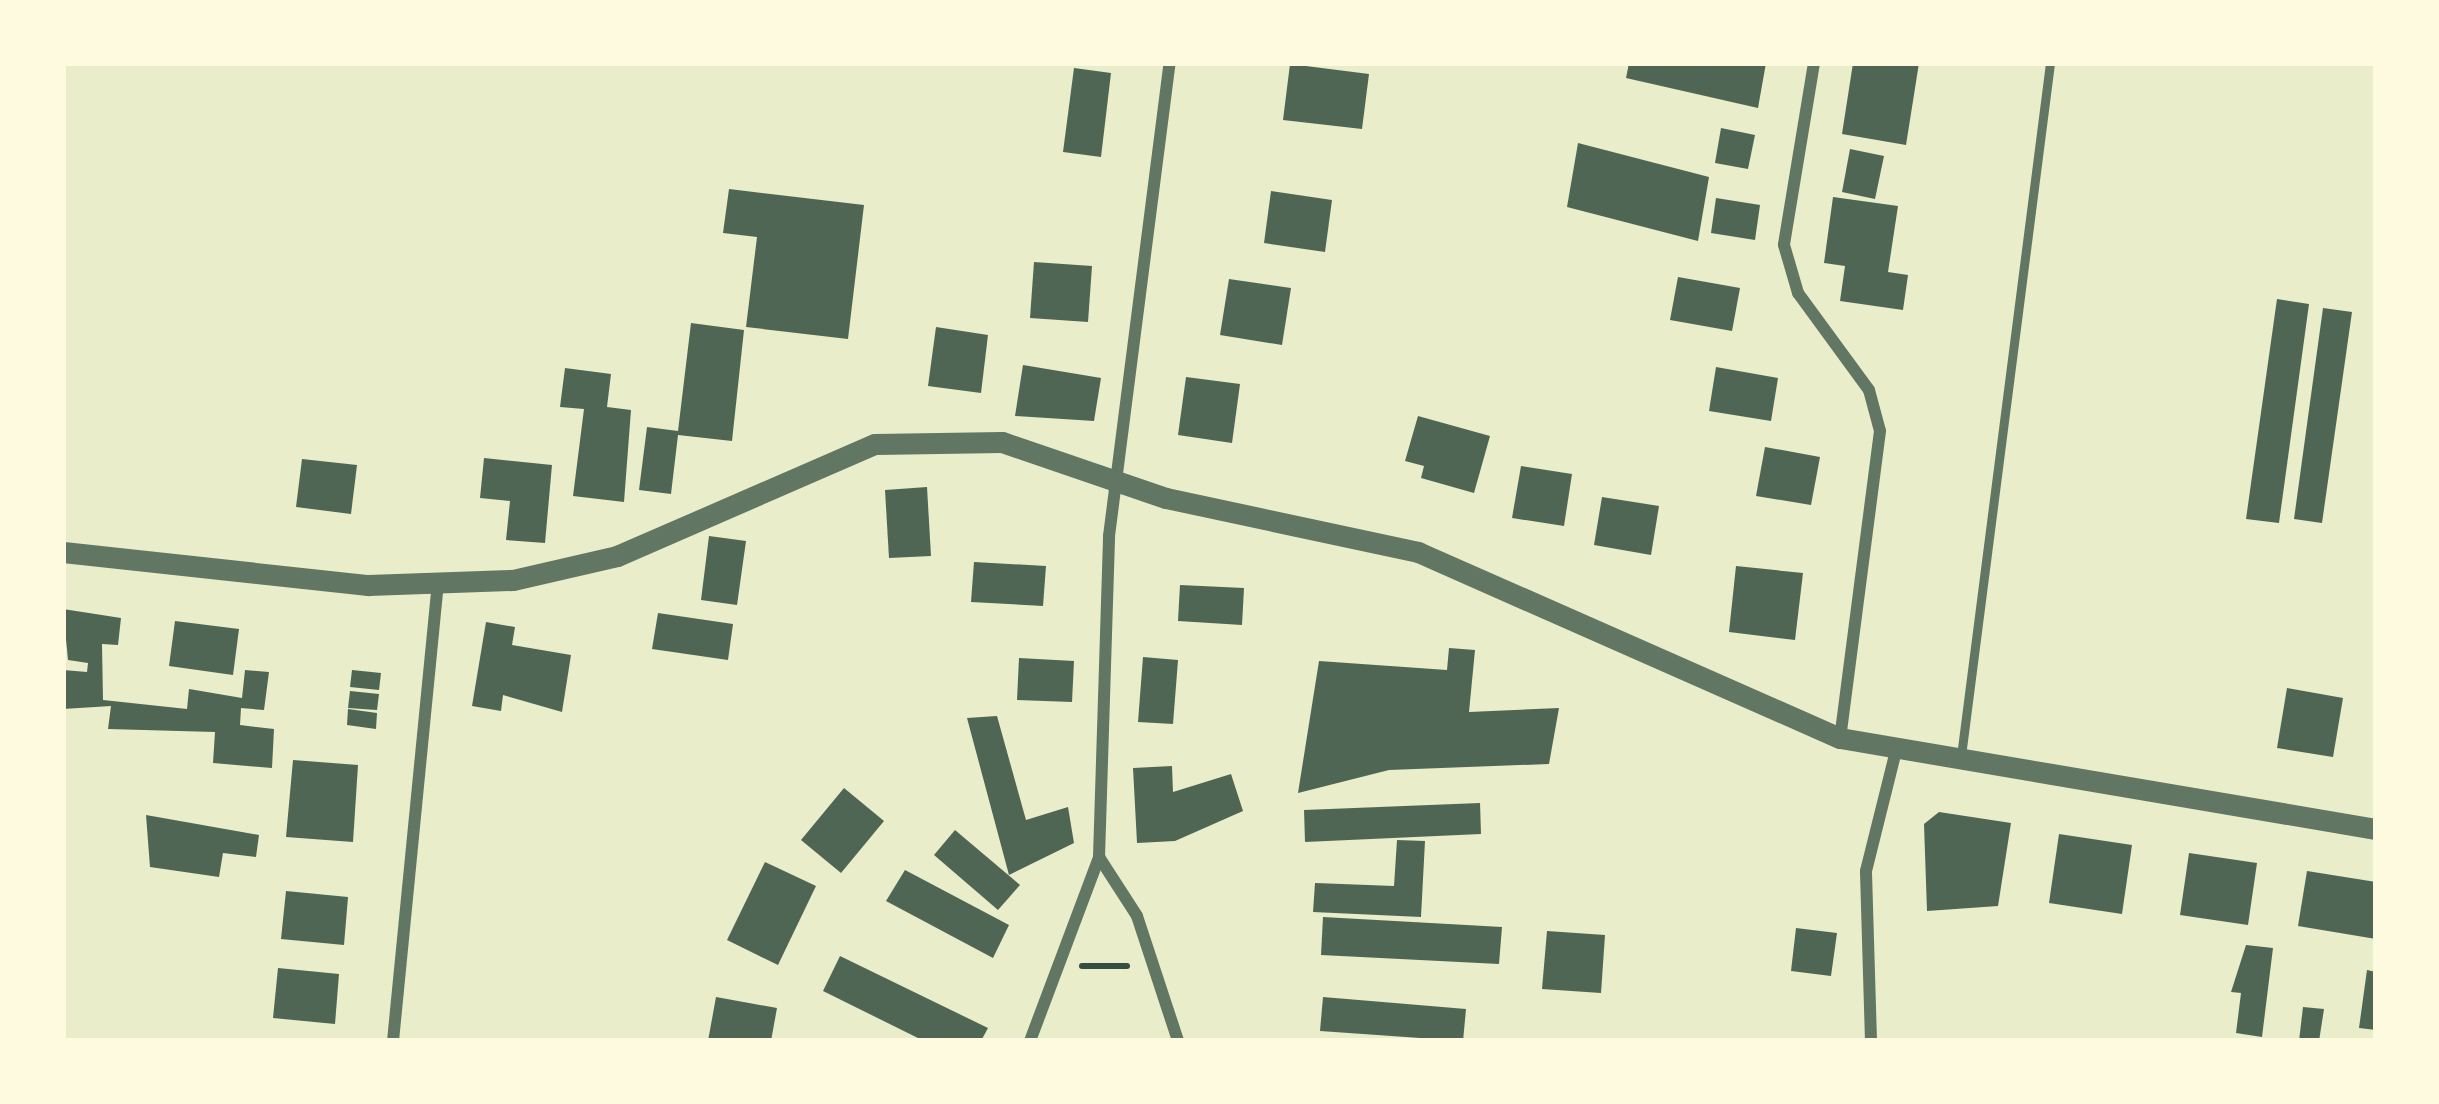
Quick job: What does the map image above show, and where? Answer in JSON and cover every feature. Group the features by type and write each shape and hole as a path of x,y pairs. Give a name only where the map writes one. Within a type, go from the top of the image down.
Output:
{"street":[{"path":"1030,1041 1055,958 1099,857 1114,480 1170,63"},
{"path":"1814,63 1784,245 1798,293 1869,390 1880,430 1840,738"},
{"path":"63,552 438,586 616,556 875,443 1001,442 1114,480 1460,567 1840,738 2376,829"},
{"path":"393,1041 438,586"},
{"path":"1871,1041 1866,871 1896,751"},
{"path":"1099,857 1154,960 1178,1041"}],"lane":[{"path":"1960,762 2050,63"}],"path":[{"path":"1055,958 1105,972 1154,960"}],"building":[{"path":"1629,63 1766,63 1758,108 1626,78"},
{"path":"1853,63 1919,63 1906,145 1842,134"},
{"path":"1290,64 1369,74 1362,129 1283,120"},
{"path":"1074,68 1111,73 1101,157 1063,152"},
{"path":"1721,128 1755,135 1748,169 1715,163"},
{"path":"1578,143 1709,177 1698,241 1567,207"},
{"path":"1850,149 1884,156 1875,199 1842,192"},
{"path":"729,189 864,205 848,339 746,327 757,237 723,233"},
{"path":"1271,191 1332,200 1325,252 1264,243"},
{"path":"1833,197 1898,206 1888,272 1908,275 1903,310 1840,301 1845,266 1824,263"},
{"path":"1716,198 1760,205 1755,240 1711,233"},
{"path":"1034,262 1092,266 1088,322 1030,318"},
{"path":"1678,277 1740,288 1732,331 1670,320"},
{"path":"1229,279 1291,288 1282,345 1220,335"},
{"path":"2277,299 2309,304 2279,523 2246,519"},
{"path":"2323,308 2352,312 2322,523 2294,519"},
{"path":"691,323 744,330 732,441 678,435 671,494 639,490 647,427 678,431"},
{"path":"936,327 988,335 981,393 928,386"},
{"path":"1023,365 1101,378 1094,421 1015,416"},
{"path":"1716,367 1778,378 1771,421 1709,411"},
{"path":"565,368 611,374 607,407 631,410 624,502 573,496 584,409 560,407"},
{"path":"1186,377 1240,384 1232,443 1178,435"},
{"path":"1418,416 1490,436 1474,493 1421,478 1424,466 1405,461"},
{"path":"1765,447 1820,457 1811,505 1756,496"},
{"path":"484,458 552,465 545,543 506,540 510,501 480,498"},
{"path":"302,459 357,465 351,514 296,507"},
{"path":"1521,466 1572,474 1564,526 1512,518"},
{"path":"927,487 931,556 889,558 885,490"},
{"path":"1602,497 1659,506 1651,555 1594,545"},
{"path":"709,536 746,541 737,605 701,600"},
{"path":"974,562 1046,566 1043,606 971,602"},
{"path":"1736,566 1803,573 1795,640 1729,632"},
{"path":"1180,585 1244,588 1242,625 1178,621"},
{"path":"63,609 121,618 118,645 102,644 103,700 187,709 189,689 242,698 245,670 269,672 264,710 241,708 240,725 274,729 272,768 213,763 215,732 108,729 111,706 63,709 63,670 87,672 88,663 68,660"},
{"path":"658,613 733,624 728,660 652,649"},
{"path":"175,621 239,629 233,675 169,666"},
{"path":"486,622 515,627 512,645 571,655 562,712 503,695 501,711 472,706"},
{"path":"1449,648 1475,650 1469,712 1559,708 1549,764 1389,770 1298,793 1319,661 1447,670"},
{"path":"1143,657 1178,660 1173,724 1138,722"},
{"path":"1019,658 1074,661 1072,702 1017,700"},
{"path":"352,670 381,673 379,690 350,687"},
{"path":"2287,688 2343,698 2333,757 2277,748"},
{"path":"350,691 379,694 377,710 348,708"},
{"path":"348,709 377,713 376,729 347,725"},
{"path":"997,716 1026,820 1068,807 1074,843 1009,875 967,718"},
{"path":"293,760 358,765 353,842 286,837"},
{"path":"1172,766 1173,792 1231,774 1243,811 1175,841 1137,843 1133,768"},
{"path":"844,788 884,821 841,873 801,840"},
{"path":"1480,803 1481,834 1305,842 1304,810"},
{"path":"1939,812 2011,823 1998,906 1927,911 1924,824"},
{"path":"146,815 259,835 256,857 223,853 219,877 150,867"},
{"path":"955,830 1020,885 998,910 934,855"},
{"path":"2059,834 2132,845 2122,914 2049,903"},
{"path":"1397,840 1425,841 1421,917 1313,912 1315,883 1394,886"},
{"path":"2189,853 2257,863 2248,925 2180,915"},
{"path":"765,862 816,886 778,965 727,940"},
{"path":"905,870 1009,925 993,958 886,901"},
{"path":"2307,871 2376,882 2376,939 2298,926"},
{"path":"286,891 348,897 344,945 281,939"},
{"path":"1323,917 1502,927 1499,964 1321,955"},
{"path":"1796,928 1837,933 1831,976 1791,971"},
{"path":"1547,931 1605,935 1601,993 1542,989"},
{"path":"2246,945 2273,948 2262,1037 2236,1033 2241,993 2231,992"},
{"path":"840,956 988,1028 981,1041 924,1041 823,991"},
{"path":"278,968 339,974 335,1024 273,1018"},
{"path":"2367,970 2376,972 2376,1030 2359,1028"},
{"path":"716,997 777,1008 771,1041 708,1041"},
{"path":"1323,997 1466,1009 1463,1041 1320,1031"},
{"path":"2303,1007 2324,1009 2319,1041 2299,1041"}]}
